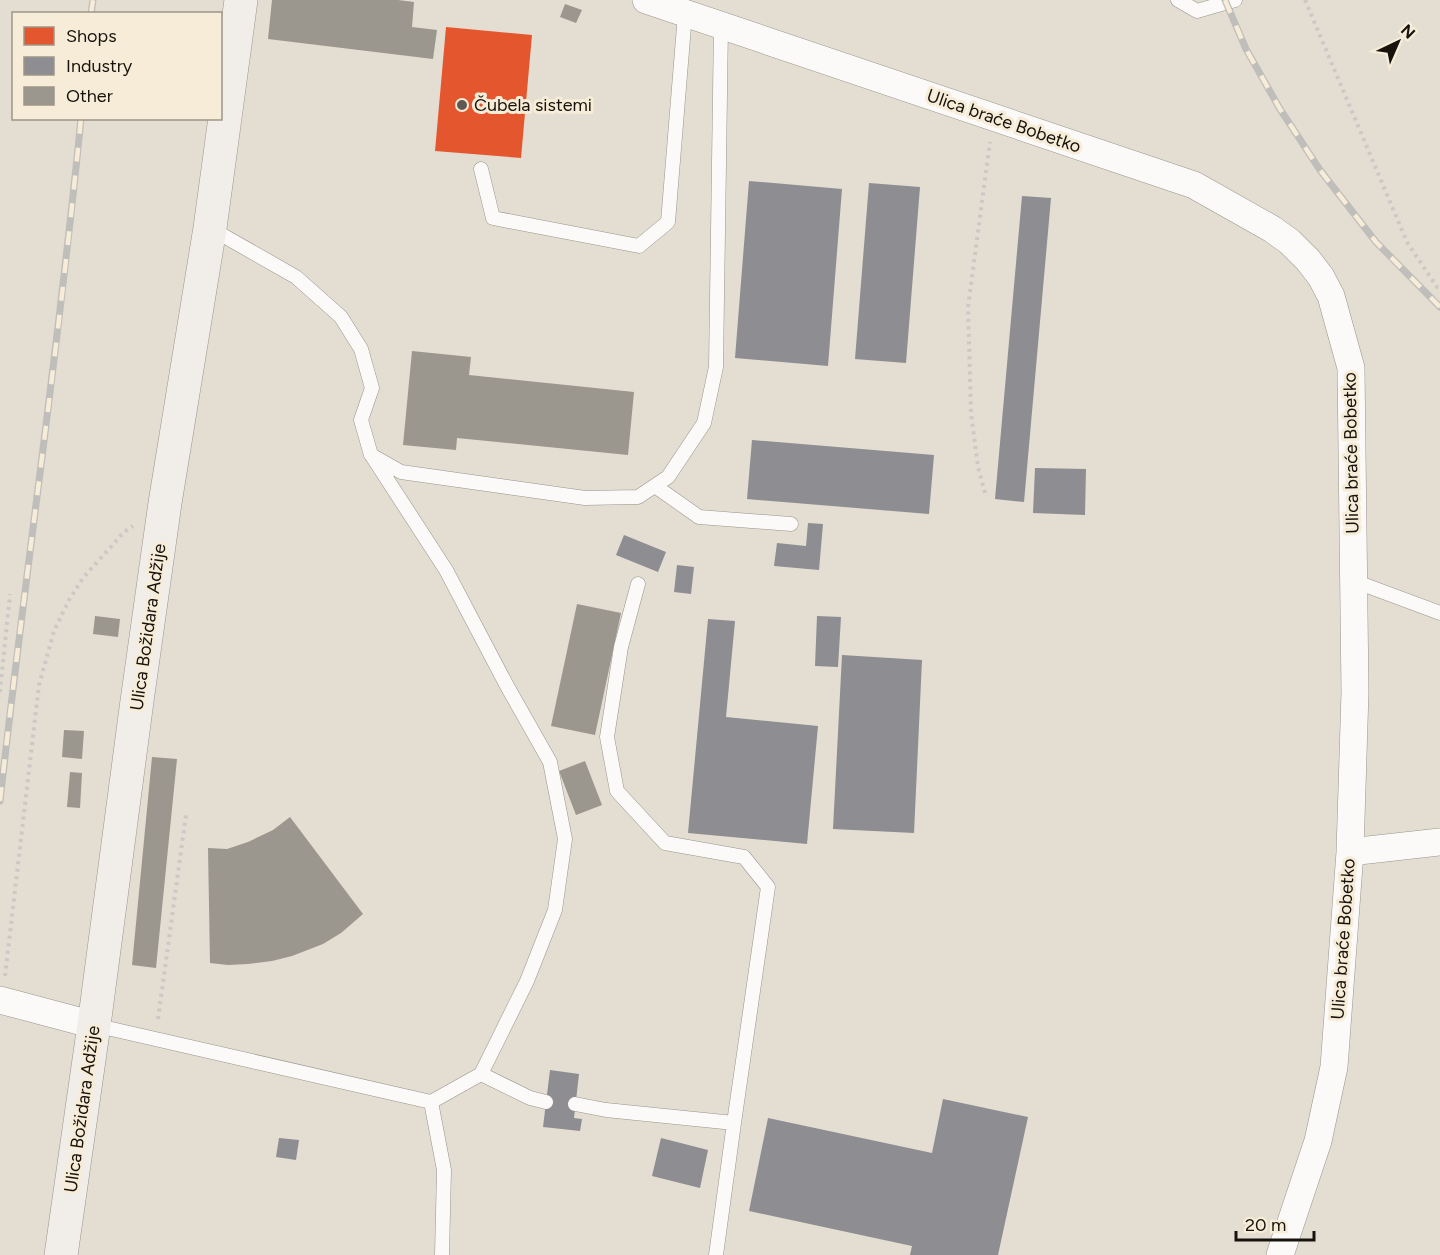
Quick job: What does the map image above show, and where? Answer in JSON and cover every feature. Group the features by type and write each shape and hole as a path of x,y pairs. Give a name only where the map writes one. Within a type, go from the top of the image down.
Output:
{"main road":[{"name":"Ulica Božidara Adžije","path":"61,1255 165,503 210,228 240,0"}],"street":[{"name":"Ulica braće Bobetko","path":"646,0 1194,186 1272,229 1290,242 1321,277 1331,296 1351,368 1355,692 1350,852 1334,1067 1318,1141 1280,1255"},
{"path":"1350,852 1440,842"},
{"path":"1,1001 94,1025"}],"lane":[{"path":"1178,0 1197,10 1235,0"},
{"path":"481,169 493,218 639,246 668,222 686,14"},
{"path":"371,455 401,472 585,498 638,497 668,477 704,423 716,367 721,26"},
{"path":"94,1025 431,1102 481,1074 527,981 555,910 564,839 550,762 446,570 371,455 361,420 372,388 361,349 341,317 296,277 210,228"},
{"path":"655,486 699,517 791,524"},
{"path":"1354,581 1440,613"},
{"path":"638,584 621,647 608,737 617,791 665,843 744,857 768,887 716,1255"},
{"path":"481,1074 530,1098 546,1102"},
{"path":"431,1102 444,1170 442,1255"},
{"path":"575,1104 606,1110 735,1124"}],"path":[{"path":"1305,0 1407,242 1437,287 1440,288"},
{"path":"985,493 978,467 971,412 968,307 993,118"},
{"path":"1,1001 39,685 54,631 83,578 124,532 165,503"},
{"path":"0,692 10,594"},
{"path":"155,1040 186,815"}],"building: Shops":[{"path":"446,27 532,35 521,158 435,151"}],"building: Industry":[{"path":"749,181 842,189 828,366 735,358"},
{"path":"869,183 920,187 906,363 855,359"},
{"path":"1022,196 1051,198 1024,502 995,499"},
{"path":"752,440 934,455 929,514 747,499"},
{"path":"1035,468 1086,469 1085,515 1033,513"},
{"path":"808,523 823,524 819,570 774,566 777,543 806,546"},
{"path":"624,535 666,552 658,572 616,555"},
{"path":"677,565 694,567 691,594 674,592"},
{"path":"817,616 841,617 838,667 815,666"},
{"path":"708,619 735,621 726,717 818,726 807,844 688,833"},
{"path":"842,655 922,660 914,833 833,829"},
{"path":"550,1070 579,1074 574,1118 582,1119 580,1131 543,1127"},
{"path":"943,1099 1028,1117 998,1255 910,1255 912,1246 749,1211 768,1118 932,1153"},
{"path":"279,1138 299,1140 296,1160 276,1157"},
{"path":"661,1138 708,1150 700,1188 652,1176"}],"building: Other":[{"path":"272,0 414,2 412,27 437,30 433,59 268,39"},
{"path":"565,4 582,10 576,23 560,17"},
{"path":"412,351 471,357 469,375 634,392 628,455 457,438 456,450 403,445"},
{"path":"577,604 621,613 595,735 551,726"},
{"path":"95,616 120,619 118,637 93,634"},
{"path":"64,730 84,731 82,759 62,757"},
{"path":"152,757 177,759 156,968 132,965"},
{"path":"585,761 602,805 576,815 559,771"},
{"path":"70,772 82,773 80,808 67,807"},
{"path":"290,817 363,914 341,933 323,944 292,956 248,964 210,963 208,848 227,849 248,842 273,830"}],"railway":[{"path":"91,12 93,0"},
{"path":"1225,0 1246,49 1280,109 1320,170 1376,242 1440,307"},
{"path":"0,801 63,289 81,120"}],"place":[{"name":"Čubela sistemi","path":"462,105"}]}
